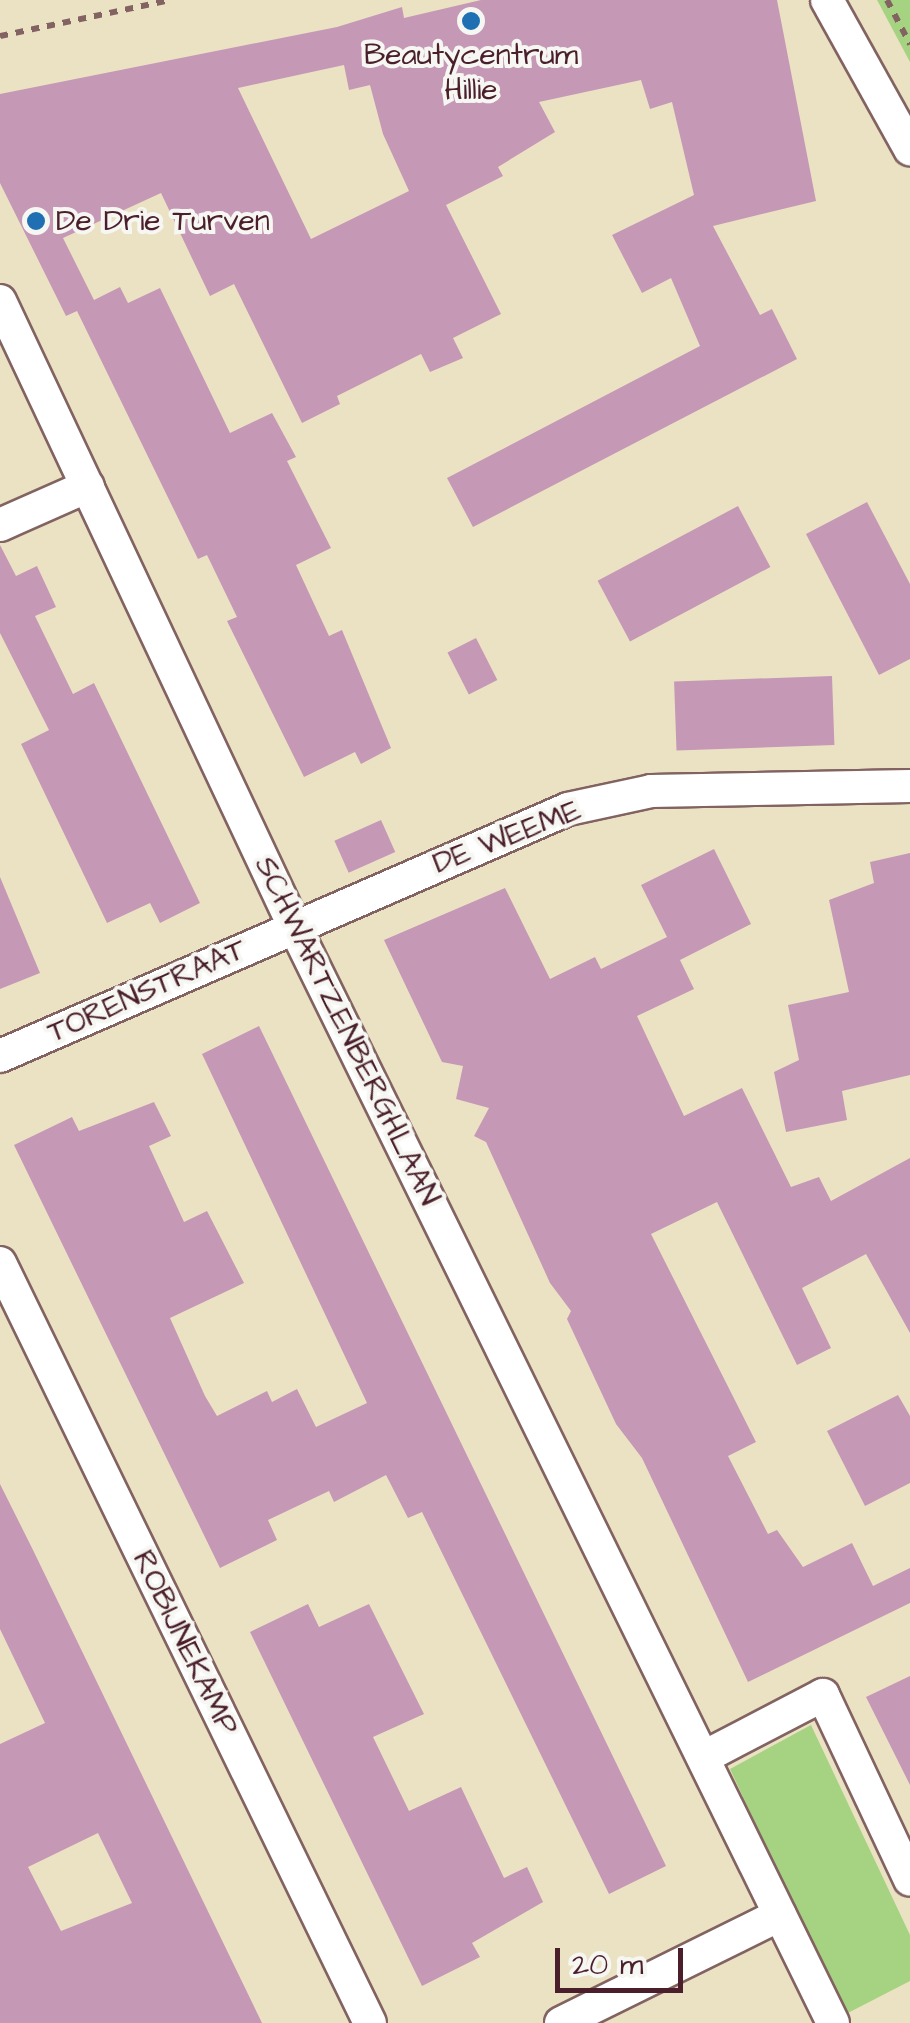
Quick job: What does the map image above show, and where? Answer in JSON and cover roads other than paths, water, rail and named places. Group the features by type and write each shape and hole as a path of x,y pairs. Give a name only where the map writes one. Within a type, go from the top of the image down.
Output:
{"street":[{"path":"826,0 910,149"},
{"name":"SCHWARTZENBERGHLAAN","path":"0,300 294,926 706,1756 833,2023"},
{"path":"0,525 88,486"},
{"name":"DE WEEME","path":"294,926 568,809 651,791 910,786"},
{"name":"TORENSTRAAT","path":"0,1056 294,926"},
{"name":"ROBIJNEKAMP","path":"0,1263 370,2023"},
{"path":"706,1756 823,1696 910,1880"},
{"path":"561,2023 780,1914"}],"place":[{"name":"Beautycentrum Hillie","path":"471,21"},
{"name":"De Drie Turven","path":"36,221"}]}
